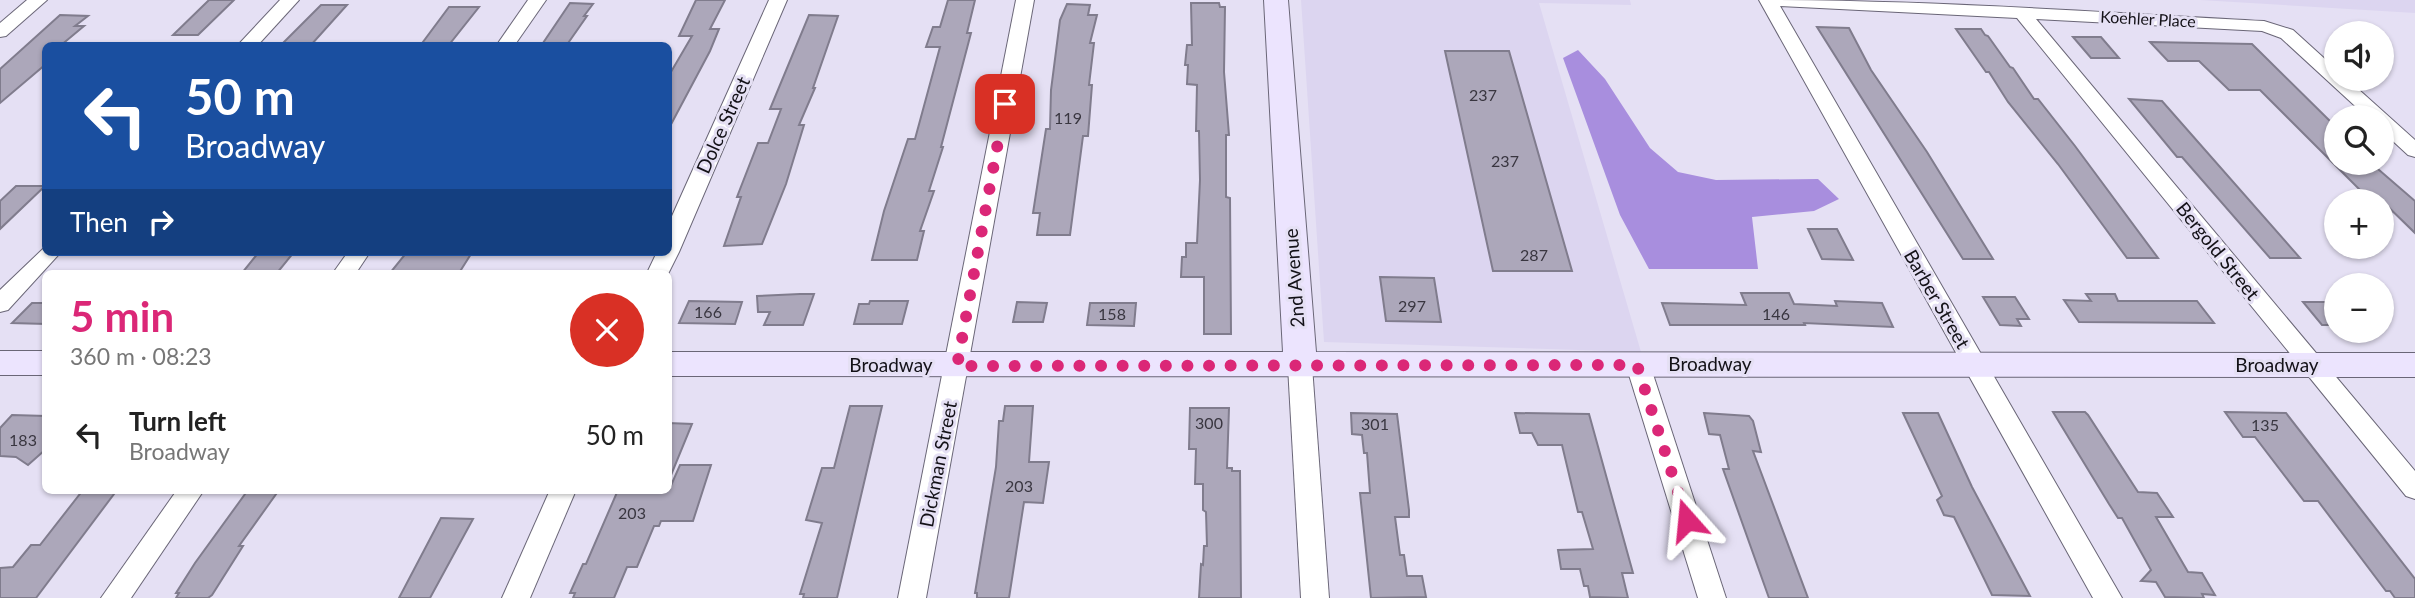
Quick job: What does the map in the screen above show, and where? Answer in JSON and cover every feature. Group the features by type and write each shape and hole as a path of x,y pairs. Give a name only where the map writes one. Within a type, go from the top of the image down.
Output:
{"street":[{"path":"0,32 38,0"},
{"path":"250,42 290,0"},
{"path":"508,42 537,0"},
{"name":"Dolce Street","path":"672,242 778,0"},
{"name":"Dickman Street","path":"912,598 1025,0"},
{"name":"2nd Avenue","path":"1276,0 1315,598"},
{"name":"Koehler Place","path":"1770,0 2273,28 2287,34 2365,105"},
{"name":"Barber Street","path":"1770,0 2108,598"},
{"name":"Bergold Street","path":"2021,12 2415,489"},
{"path":"2394,132 2415,151"},
{"path":"0,304 46,256"},
{"path":"0,363 42,363"},
{"name":"Broadway","path":"672,363 957,366 1974,363 2415,365"},
{"path":"1637,365 1712,598"},
{"path":"115,598 188,494"},
{"path":"516,598 561,494"}],"shaded area":[{"path":"1301,0 1630,0 1631,5 1539,3 1641,352 1324,342"},
{"path":"2200,0 2415,0 2415,13"},
{"path":"1578,50 1605,79 1650,148 1678,172 1716,180 1818,179 1839,199 1814,211 1752,217 1758,269 1649,269 1620,215 1563,58"}],"building":[{"path":"209,0 234,0 198,35 173,35"},
{"path":"696,0 725,0 710,29 719,29 710,51 672,122 672,70 692,36 679,36"},
{"path":"948,0 975,0 967,33 971,33 943,147 929,191 934,191 920,231 924,231 917,260 872,260 884,211 908,139 915,139 940,47 926,47 933,27 940,27"},
{"path":"570,3 593,4 569,42 544,42"},
{"path":"1191,3 1219,3 1220,7 1225,7 1224,72 1229,135 1226,135 1226,197 1230,198 1231,334 1204,334 1204,277 1181,277 1186,243 1197,243 1200,180 1199,131 1196,131 1197,85 1187,84 1188,65 1185,65 1187,45 1192,45"},
{"path":"1067,4 1090,5 1088,15 1097,15 1090,43 1094,43 1089,85 1092,85 1088,136 1083,136 1070,235 1037,235 1040,213 1033,213 1046,129 1050,129 1051,90 1060,20"},
{"path":"321,5 347,5 314,42 284,42"},
{"path":"449,7 479,7 451,42 423,42"},
{"path":"60,15 88,16 75,26 84,26 65,42 42,42 42,67 0,103 0,69"},
{"path":"809,15 838,16 815,88 799,125 804,125 786,184 762,244 724,246 741,197 737,197 758,143 768,143 781,109 770,109"},
{"path":"1817,27 1849,28 1871,70 1927,152 1993,259 1963,259"},
{"path":"1956,29 1981,29 1988,36 2034,99 2038,99 2075,146 2158,258 2127,258"},
{"path":"2073,37 2101,37 2119,58 2091,58"},
{"path":"2150,42 2252,44 2324,115 2324,154 2260,90 2229,90 2199,61 2168,61"},
{"path":"1445,51 1509,51 1572,271 1493,271"},
{"path":"2129,99 2162,101 2300,258 2270,258 2182,157 2177,157"},
{"path":"2345,175 2385,175 2415,201 2415,233 2394,213 2394,189 2359,189"},
{"path":"16,186 42,186 0,229 0,201"},
{"path":"1808,229 1837,229 1853,260 1822,259"},
{"path":"256,256 291,256 279,270 244,270"},
{"path":"404,256 470,256 461,270 392,270"},
{"path":"1380,277 1434,278 1441,322 1386,321"},
{"path":"1741,293 1789,293 1794,304 1837,306 1835,301 1882,303 1893,327 1804,323 1805,325 1670,325 1662,303 1746,305"},
{"path":"814,294 803,325 764,325 770,312 758,312 757,296"},
{"path":"2086,294 2115,294 2118,301 2197,301 2214,323 2079,322 2064,300 2091,301"},
{"path":"1983,297 2015,297 2029,319 2017,319 2021,326 2000,325"},
{"path":"689,301 742,302 735,324 679,323"},
{"path":"870,301 908,301 902,324 854,324 859,304 869,304"},
{"path":"1017,302 1047,303 1043,322 1013,322"},
{"path":"2303,302 2324,302 2322,325"},
{"path":"32,303 42,303 42,324 12,323"},
{"path":"1090,303 1136,303 1134,326 1087,325"},
{"path":"850,406 882,406 837,598 803,598 804,594 800,594 822,523 806,520 822,468 834,468"},
{"path":"1005,406 1033,406 1029,462 1049,462 1043,503 1024,502 1009,598 977,598 975,593 996,467 999,421 1003,421"},
{"path":"1190,408 1229,408 1227,468 1240,471 1241,598 1199,598 1201,564 1203,565 1204,546 1207,546 1206,512 1203,510 1203,484 1195,484 1196,449 1189,449"},
{"path":"2053,412 2085,412 2088,415 2138,492 2157,493 2173,517 2156,517 2188,572 2202,573 2215,595 2202,594 2204,598 2165,597 2156,582 2141,581 2151,570 2122,518 2118,518"},
{"path":"2225,412 2286,413 2415,579 2415,598 2395,598 2390,591 2386,591 2318,501 2304,501 2255,437 2243,437"},
{"path":"1351,413 1397,414 1409,510 1409,517 1395,517 1400,555 1404,555 1407,576 1422,576 1426,597 1371,598 1360,493 1370,493 1367,453 1364,453 1362,435 1352,434"},
{"path":"1515,413 1589,414 1633,573 1622,573 1628,598 1590,597 1580,569 1561,569 1558,550 1593,549 1582,512 1578,512 1562,445 1538,445 1532,433 1520,433"},
{"path":"1704,413 1749,416 1753,421 1761,452 1753,451 1808,598 1769,598 1723,469 1729,469 1720,435 1709,434"},
{"path":"1903,413 1938,413 1972,487 2030,596 1992,595 1954,517 1944,515 1937,500 1942,496"},
{"path":"12,415 42,416 42,453 28,465 16,457 0,456 0,428"},
{"path":"672,423 692,424 672,473"},
{"path":"680,465 711,465 693,521 661,521 659,526 654,526 637,567 627,567 614,598 573,598 575,593 570,593 583,564 586,564 616,494 672,494 672,483"},
{"path":"80,494 114,494 36,598 0,598 0,568 13,567 31,545 40,545"},
{"path":"245,494 276,494 239,546 243,546 212,595 208,598 176,598 179,593 176,593"},
{"path":"441,518 473,519 430,598 399,598"}],"route":[{"path":"1005,104 957,366 1637,365 1687,520"}]}
